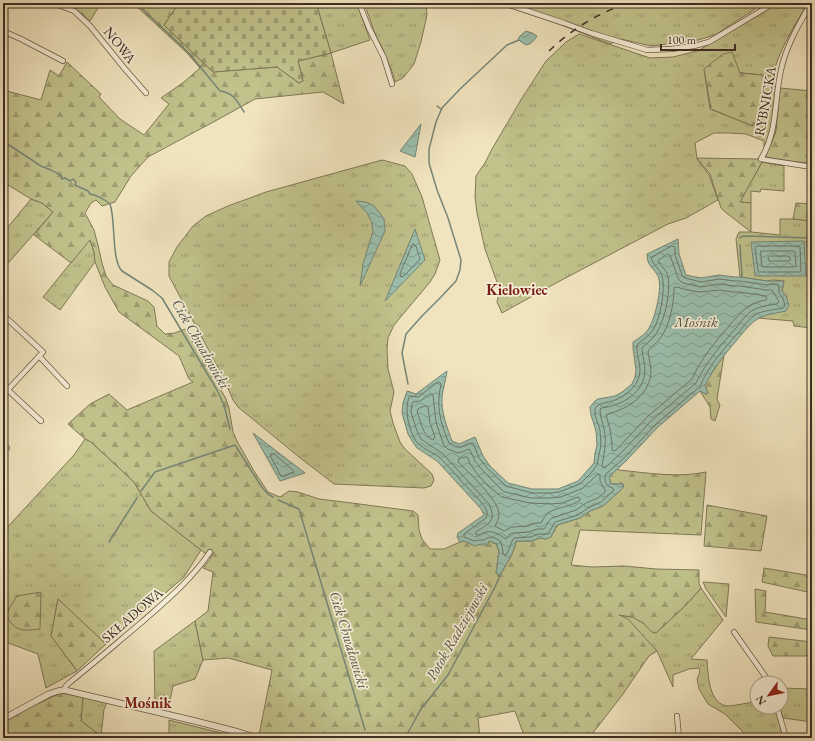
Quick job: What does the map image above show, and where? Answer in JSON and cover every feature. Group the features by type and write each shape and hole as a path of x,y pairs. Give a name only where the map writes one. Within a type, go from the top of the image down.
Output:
{"street":[{"name":"NOWA","path":"53,3 74,11 90,26 146,92"},
{"path":"360,3 369,28 384,58 392,84"},
{"path":"504,3 591,33 648,50 694,46 709,42 774,3"},
{"name":"RYBNICKA","path":"811,3 787,50 781,69 775,118 769,144 761,159 812,167"},
{"path":"3,31 63,61"},
{"path":"3,315 43,352 3,395"},
{"path":"39,356 68,386"},
{"path":"8,390 41,421"},
{"name":"SKŁADOWA","path":"64,690 69,682 134,629 185,584 203,563 210,552"},
{"path":"734,632 764,675"},
{"path":"3,719 50,694 64,690 195,721 257,738"},
{"path":"779,715 786,738"},
{"path":"677,716 679,738"}],"green space":[{"path":"63,3 101,3 90,21 76,9"},
{"path":"133,3 179,3 164,25 213,72 277,67 299,83 303,81 298,61 331,53 344,104 323,92 255,99 148,157 131,176 115,202 102,206 96,200 91,203 85,213 94,230 106,276 113,285 148,301 154,307 157,326 165,334 175,333 185,329 226,399 233,432 254,471 268,492 280,497 289,491 298,492 319,499 413,511 418,515 419,530 422,539 430,549 444,549 464,541 471,544 482,544 489,541 498,545 497,547 499,551 496,573 499,576 512,555 516,541 532,541 539,538 546,539 554,532 557,525 580,518 590,511 603,506 623,488 623,484 611,484 609,477 617,469 674,475 706,472 701,535 580,530 571,565 699,570 699,583 701,588 687,604 656,633 652,632 643,623 632,617 619,615 628,619 657,651 649,656 623,694 589,738 525,738 515,711 478,718 480,738 266,738 259,735 272,670 228,658 203,660 195,621 208,611 213,572 203,568 211,558 151,511 134,482 91,442 85,439 68,424 90,404 109,394 127,410 193,382 189,379 179,356 119,312 105,287 95,262 94,252 90,240 71,263 34,235 53,212 42,203 31,199 3,182 3,90 41,100 50,70 59,76 67,62 101,94 99,97 120,119 144,135 169,104 161,98 184,82 200,68 187,53"},
{"path":"179,3 316,3 331,53 298,61 303,81 299,83 277,67 213,72 164,25"},
{"path":"316,3 357,3 370,40 331,53"},
{"path":"364,3 426,3 427,15 414,64 403,78 395,82 393,74 376,36"},
{"path":"496,3 756,3 755,9 715,35 698,40 651,46 621,39 610,44 564,26"},
{"path":"779,3 808,3 783,48 773,76 704,69 710,109 753,126 771,94 773,86 780,88 776,131 765,157 758,159 764,149 764,141 746,134 714,133 695,143 697,159 709,175 718,200 686,218 668,224 502,313 497,302 499,293 497,282 485,249 477,213 475,197 476,176 522,98 546,61 566,42 579,34 650,58 673,57 701,50"},
{"path":"732,52 740,73 773,76 771,94 753,126 711,109 704,69 723,54"},
{"path":"780,88 812,91 812,163 784,161 765,157 776,131"},
{"path":"697,158 758,159 762,162 740,202 751,203 751,232 721,208 710,174"},
{"path":"382,160 405,166 412,174 422,197 440,260 435,274 430,282 394,325 388,338 387,349 388,369 394,392 390,411 393,423 400,442 405,449 432,474 434,480 431,486 424,488 334,484 238,407 169,276 169,262 177,247 193,226 206,216 266,192"},
{"path":"762,162 784,166 784,191 761,189 760,192 751,191 751,203 740,202"},
{"path":"31,199 42,203 53,212 3,269 3,233"},
{"path":"796,203 812,204 812,221 793,219"},
{"path":"780,219 812,221 812,241 807,241 810,275 812,274 812,328 794,326 793,321 757,318 763,316 786,296 782,292 784,281 767,281 740,277 736,239 739,232 780,235"},
{"path":"90,239 95,262 60,310 43,297"},
{"path":"724,355 717,399 720,405 715,421 711,419 710,407 700,391 706,394 708,393 705,386 707,380"},
{"path":"85,439 91,442 134,482 151,511 201,550 184,577 106,644 58,599 51,636 77,671 46,688 38,654 3,641 3,532 74,455"},
{"path":"707,505 767,516 761,551 704,546"},
{"path":"764,568 812,576 812,593 762,582"},
{"path":"703,582 729,584 726,617 706,589"},
{"path":"701,588 723,620 691,659 707,660 709,681 717,701 722,705 729,706 749,703 749,715 777,715 783,738 752,738 744,733 725,714 708,704 699,689 697,679 700,672 699,668 689,669 673,675 673,687 657,651 614,614 632,616 643,623 652,632 656,633 687,604"},
{"path":"755,589 766,591 765,612 812,620 812,630 756,622"},
{"path":"41,592 40,629 19,629 11,623 7,616 9,609 17,596"},
{"path":"58,599 106,644 77,671 51,636"},
{"path":"195,621 203,660 195,679 173,686 169,705 155,701 154,651"},
{"path":"769,637 812,642 812,656 773,656 768,646"},
{"path":"789,688 812,689 812,722 783,718 782,715 789,715"},
{"path":"61,693 83,697 81,721 101,736 100,738 3,738 3,723 31,707"},
{"path":"83,697 107,701 104,709 101,736 81,721"},
{"path":"169,720 241,738 169,738"}],"water":[{"path":"526,31 537,36 532,42 526,45 518,39"},
{"path":"421,124 415,157 400,151"},
{"path":"356,201 366,202 374,206 384,219 385,231 360,286 363,264 373,231 371,221 367,213"},
{"path":"415,229 425,260 385,301"},
{"name":"Mośnik","path":"678,239 679,254 686,275 701,278 719,275 767,281 784,281 782,291 786,296 789,305 786,311 756,320 726,353 712,372 705,386 708,393 706,394 700,391 658,427 609,477 611,484 623,484 623,488 603,506 590,511 580,518 557,525 551,537 546,539 539,538 532,541 516,541 511,555 500,576 496,573 499,551 497,544 489,541 487,545 475,546 464,541 460,542 457,537 458,533 484,515 481,509 437,461 417,448 414,444 408,434 402,413 403,403 407,391 416,394 447,371 442,394 442,408 452,441 459,444 475,437 483,456 490,466 508,483 532,489 558,489 578,481 594,463 597,445 596,431 590,407 598,399 615,396 632,384 636,370 633,342 646,332 654,317 660,287 658,276 649,264 647,254"},
{"path":"804,241 806,276 755,276 751,242"},
{"path":"806,241 812,241 812,274 809,275"},
{"path":"253,433 305,473 280,481"}],"waterway":[{"path":"136,3 188,52 220,91 225,92 235,98 244,112"},
{"path":"408,384 402,353 406,334 456,281 460,270 461,260 429,163 429,149 436,122 442,108 460,89 507,45 519,40"},
{"path":"437,106 441,109"},
{"name":"Ciek Chwałowicki","path":"3,140 5,144 9,145 41,166 59,174 62,179 65,178 70,181 73,179 76,182 75,185 110,204 112,211 116,258 119,266 122,271 162,298 217,390 224,405 230,429"},
{"name":"Potok Radziejowski","path":"740,238 743,236 812,238"},
{"name":"Potok Radziejowski","path":"740,245 742,277"},
{"path":"141,491 155,472 235,445 261,486 273,497"},
{"path":"109,542 137,498"},
{"name":"Ciek Chwałowicki","path":"278,500 299,509 365,730"},
{"name":"Potok Radziejowski","path":"405,738 421,709 448,675 500,576"}],"railway":[{"path":"531,3 572,7 613,3"},
{"path":"549,51 567,35 586,22 608,11 630,3"}],"district":[{"name":"Kielowiec","path":"517,290"},
{"name":"Mośnik","path":"148,703"}]}
